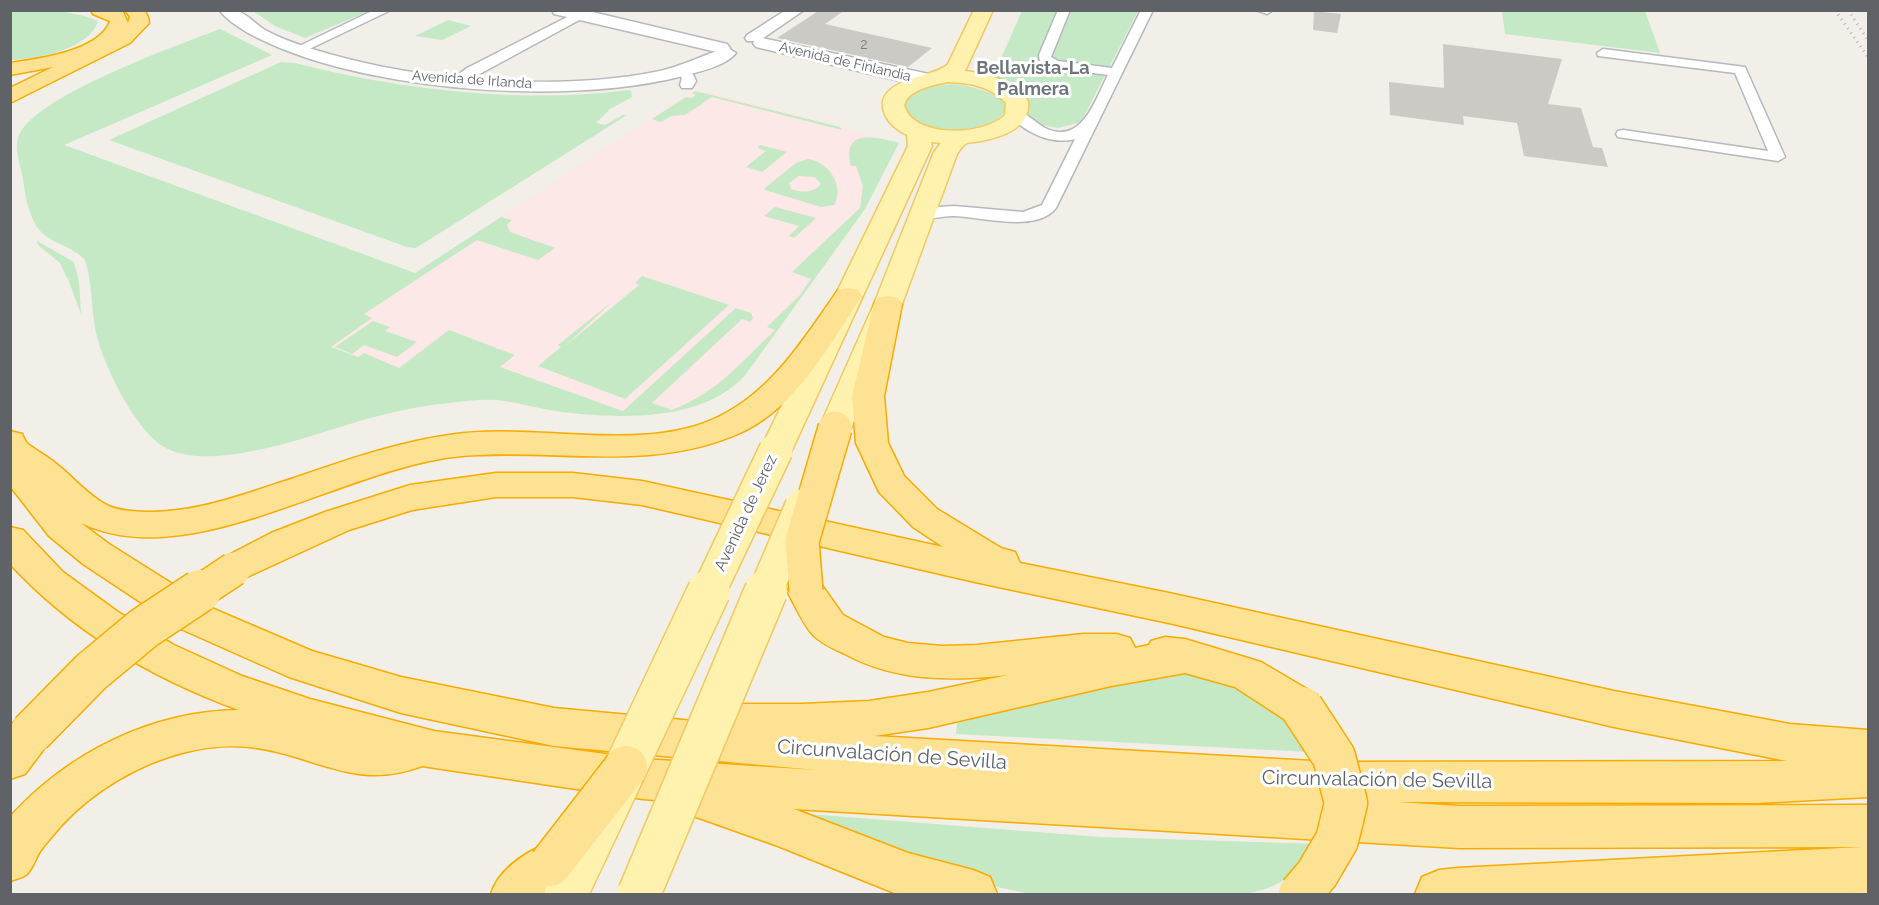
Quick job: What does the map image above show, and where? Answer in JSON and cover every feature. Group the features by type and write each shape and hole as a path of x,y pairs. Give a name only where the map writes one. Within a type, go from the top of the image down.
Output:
{"highway":[{"path":"10,67 67,55 92,45 107,35 112,22 103,15 86,10"},
{"path":"10,67 71,56 107,40 118,29 119,21 116,16 100,10"},
{"path":"10,97 123,39 139,23 139,17 133,11"},
{"path":"12,446 47,473 78,506 100,519 131,524 162,525 200,520 359,467 435,448 506,442 657,444 695,437 737,420 761,406 788,381 848,296"},
{"path":"888,304 867,396 872,443 891,483 925,518 992,560 1169,608"},
{"path":"835,428 802,542 806,591 826,623 859,645 903,659 943,662 1111,650 1148,651 1185,656 1246,674 1302,708 1334,757 1346,803 1337,840 1300,888"},
{"name":"Circunvalación de Sevilla","path":"12,446 26,483 62,526 96,555 195,618 303,665 401,695 554,727 898,758 1330,782 1757,783 1869,777"},
{"path":"21,746 91,672 144,628 234,569 284,543 337,521 410,498 496,485 573,485 642,493 1626,711 1790,743 1869,749"},
{"path":"10,540 50,582 104,624 160,657 230,689 310,717 434,750 634,773 1015,803 1459,827 1869,826"},
{"path":"401,695 710,722 819,723 890,716 950,705 1103,670 1185,656"},
{"path":"10,859 28,832 61,797 118,757 170,736 211,729 248,728 363,756 434,750"},
{"path":"634,773 782,826 908,876 973,894"},
{"path":"1439,894 1869,870"},
{"path":"514,894 558,880"}],"main road":[{"name":"Avenida de Finlandia","path":"560,10 913,78 938,78"},
{"name":"Avenida de Finlandia","path":"617,10 887,87 900,93"},
{"path":"938,78 983,72 1017,101 1017,115 1011,122 996,131 959,138 933,136 904,123 895,114 894,103 900,93 957,68 984,10"},
{"name":"Avenida de Jerez","path":"558,880 634,773 776,450 920,146 918,130"},
{"path":"639,894 888,304 948,148 959,138"}],"street":[{"name":"Avenida de Irlanda","path":"226,10 251,29 297,50 372,69 458,80 548,85 684,78 741,46 797,10"},
{"path":"297,50 385,10"},
{"path":"1064,10 1045,54 1046,59 1055,64 1115,72"},
{"path":"923,215 949,210 1035,217 1048,208 1147,10"},
{"path":"1262,10 1267,11"},
{"path":"458,80 579,15"},
{"path":"1603,53 1740,70 1778,157 1623,134"},
{"path":"1017,115 1034,129 1057,137 1071,137 1088,126"}],"shaded area":[{"path":"696,89 899,143 865,209 746,374 728,391 702,403 660,414 563,412 529,407 296,351"}],"green space":[{"path":"10,11 66,12 98,21 93,31 85,39 61,51 11,60"},
{"path":"253,11 369,11 305,38 275,26"},
{"path":"1022,11 1138,11 1081,122 1058,128 1030,119 1026,111 995,78 994,74"},
{"path":"1502,11 1645,11 1660,53 1505,34"},
{"path":"448,20 471,26 442,40 415,36"},
{"path":"220,29 272,55 64,145 415,273 501,217 512,220 507,225 510,232 555,248 538,260 477,240 364,314 372,318 331,347 358,357 364,353 399,368 449,330 515,355 500,367 623,411 736,308 751,313 753,318 750,322 742,319 652,403 672,410 703,395 739,365 775,330 767,327 800,295 811,279 792,272 860,208 863,186 856,166 851,166 849,154 851,146 856,140 863,138 899,143 865,209 746,374 729,390 708,401 660,414 609,416 562,412 496,400 467,401 390,413 295,441 237,454 209,456 185,454 164,447 153,438 120,393 98,341 85,260 42,233 37,227 27,203 17,143 28,122 76,90 141,60"},
{"path":"281,62 297,63 379,81 463,92 547,96 629,90 632,97 610,109 596,123 605,125 627,115 416,248 407,247 109,140"},
{"path":"955,84 985,91 1003,101 1006,107 1003,114 992,122 972,128 946,129 922,124 913,119 907,111 908,98 914,93 931,87"},
{"path":"695,91 840,127 842,130 712,97 685,115 671,116 661,122 652,119 686,97 691,98 696,95 692,93"},
{"path":"760,145 787,152 762,172 746,167 766,151 758,148"},
{"path":"808,159 816,161 828,170 838,190 834,205 821,207 765,190 796,163","holes":["799,176 815,177 821,184 815,189 803,192 791,189 789,183"]},
{"path":"775,207 816,218 794,238 789,236 799,226 764,216"},
{"path":"37,241 74,262 79,281 81,314 68,279 70,278 67,278 60,263 38,245"},
{"path":"642,276 729,305 625,399 538,366 561,347 558,345 613,301 564,347 639,285 635,283"},
{"path":"373,321 390,327 385,331 417,342 397,357 364,345 352,354 335,347"},
{"path":"1175,670 1266,696 1311,752 956,734 957,723 1122,676"},
{"path":"783,812 1100,837 1317,844 1302,864 1287,878 1269,887 1245,894 1030,894 979,883"}],"building":[{"path":"820,10 845,10 825,24 932,48 908,67 777,38"},
{"path":"1314,11 1341,14 1337,33 1313,30"},
{"path":"1443,44 1562,59 1548,104 1581,108 1593,147 1602,148 1608,167 1524,156 1517,123 1463,116 1464,125 1390,115 1389,82 1444,88"}],"railway":[{"path":"1835,10 1868,57"},
{"path":"1848,10 1868,40"}],"district":[{"name":"Bellavista-La Palmera","path":"1033,79"}]}
